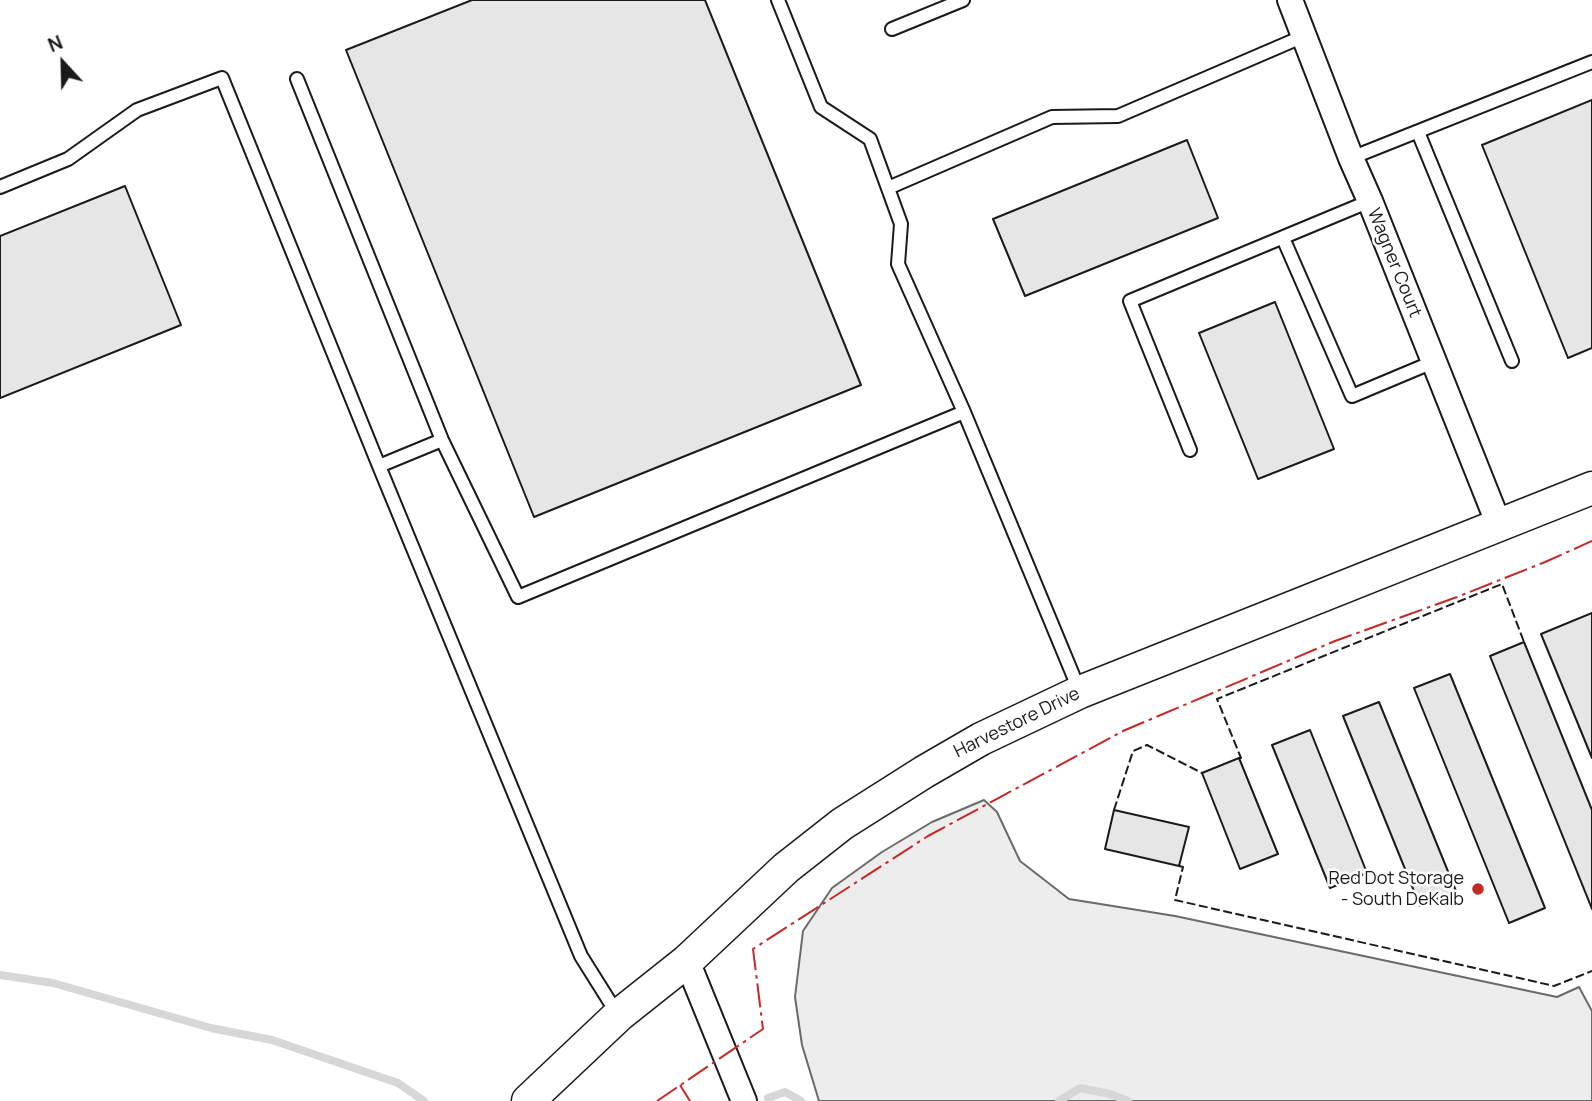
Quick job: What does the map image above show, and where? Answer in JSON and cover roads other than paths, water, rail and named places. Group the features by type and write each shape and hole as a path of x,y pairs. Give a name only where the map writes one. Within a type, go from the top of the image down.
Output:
{"street":[{"name":"Wagner Court","path":"1295,2 1304,36 1351,158 1499,525"},
{"name":"Harvestore Drive","path":"528,1101 619,1015 687,961 786,868 842,824 981,739 1080,692 1592,488"},
{"path":"687,961 744,1101"}],"lane":[{"path":"778,0 821,107 870,139 901,224 898,264 964,412 1080,692"},
{"path":"892,29 963,0"},
{"path":"888,188 1052,117 1118,116 1304,36"},
{"path":"1351,158 1592,62"},
{"path":"0,187 68,159 137,110 222,78 581,956 619,1015"},
{"path":"297,79 442,440 518,597 964,412"},
{"path":"1418,132 1512,361"},
{"path":"1190,450 1130,301 1370,201"},
{"path":"1283,238 1352,396 1433,362"},
{"path":"379,466 442,440"}],"waterway":[{"path":"0,975 53,983 211,1028 272,1040 398,1083 424,1101"},
{"path":"1059,1101 1080,1088 1128,1101"},
{"path":"768,1098 785,1092 801,1101"}],"place":[{"name":"Red Dot Storage - South DeKalb","path":"1478,889"}]}
